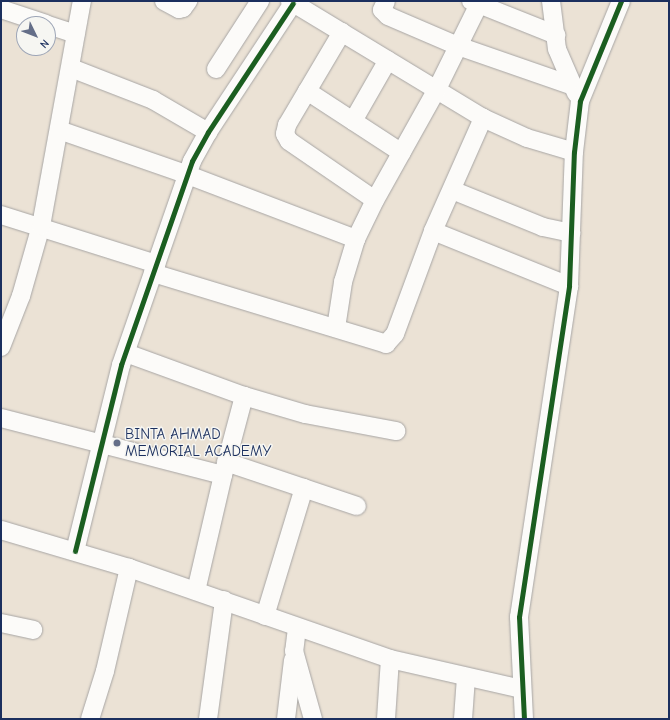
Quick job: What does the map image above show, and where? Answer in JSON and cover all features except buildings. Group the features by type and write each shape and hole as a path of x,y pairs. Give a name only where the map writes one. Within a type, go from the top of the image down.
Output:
{"street":[{"path":"2,341 21,296 41,226 82,1"},
{"path":"164,1 179,9 183,8 188,1"},
{"path":"216,69 260,1"},
{"path":"386,1 382,10 388,16 576,94"},
{"path":"524,719 519,617 569,286 571,233 576,94 558,49 551,1"},
{"path":"576,94 621,1"},
{"path":"75,551 126,353 154,268 188,175 208,132 291,2 316,8 342,32 436,91 483,118 527,138 574,152"},
{"path":"336,328 343,282 356,239 375,200 436,91 458,46 475,2 556,35"},
{"path":"1,9 22,16"},
{"path":"56,27 76,34"},
{"path":"342,32 287,125 285,134 289,141 375,200"},
{"path":"353,121 388,60"},
{"path":"71,68 153,100 208,132"},
{"path":"307,91 402,152"},
{"path":"1,215 41,226 154,268 386,344 391,340 433,231 483,118"},
{"path":"59,130 188,175 356,239"},
{"path":"452,190 543,227 571,233"},
{"path":"433,231 569,286"},
{"path":"126,353 244,396 305,414 396,431"},
{"path":"196,591 224,468 244,396"},
{"path":"1,418 102,443 224,468 304,488 357,506"},
{"path":"265,616 304,488"},
{"path":"1,530 129,568 224,600 297,628 390,659 522,689"},
{"path":"90,719 105,671 129,568"},
{"path":"208,719 224,600"},
{"path":"1,622 33,630"},
{"path":"286,719 297,628"},
{"path":"294,651 313,719"},
{"path":"386,719 390,659"},
{"path":"464,719 466,677"}],"cycle path":[{"path":"524,719 519,617 569,286 574,152 580,101 621,1"},
{"path":"75,551 121,365 192,161 208,132 293,3"}],"place":[{"name":"BINTA AHMAD MEMORIAL ACADEMY","path":"117,443"}]}
